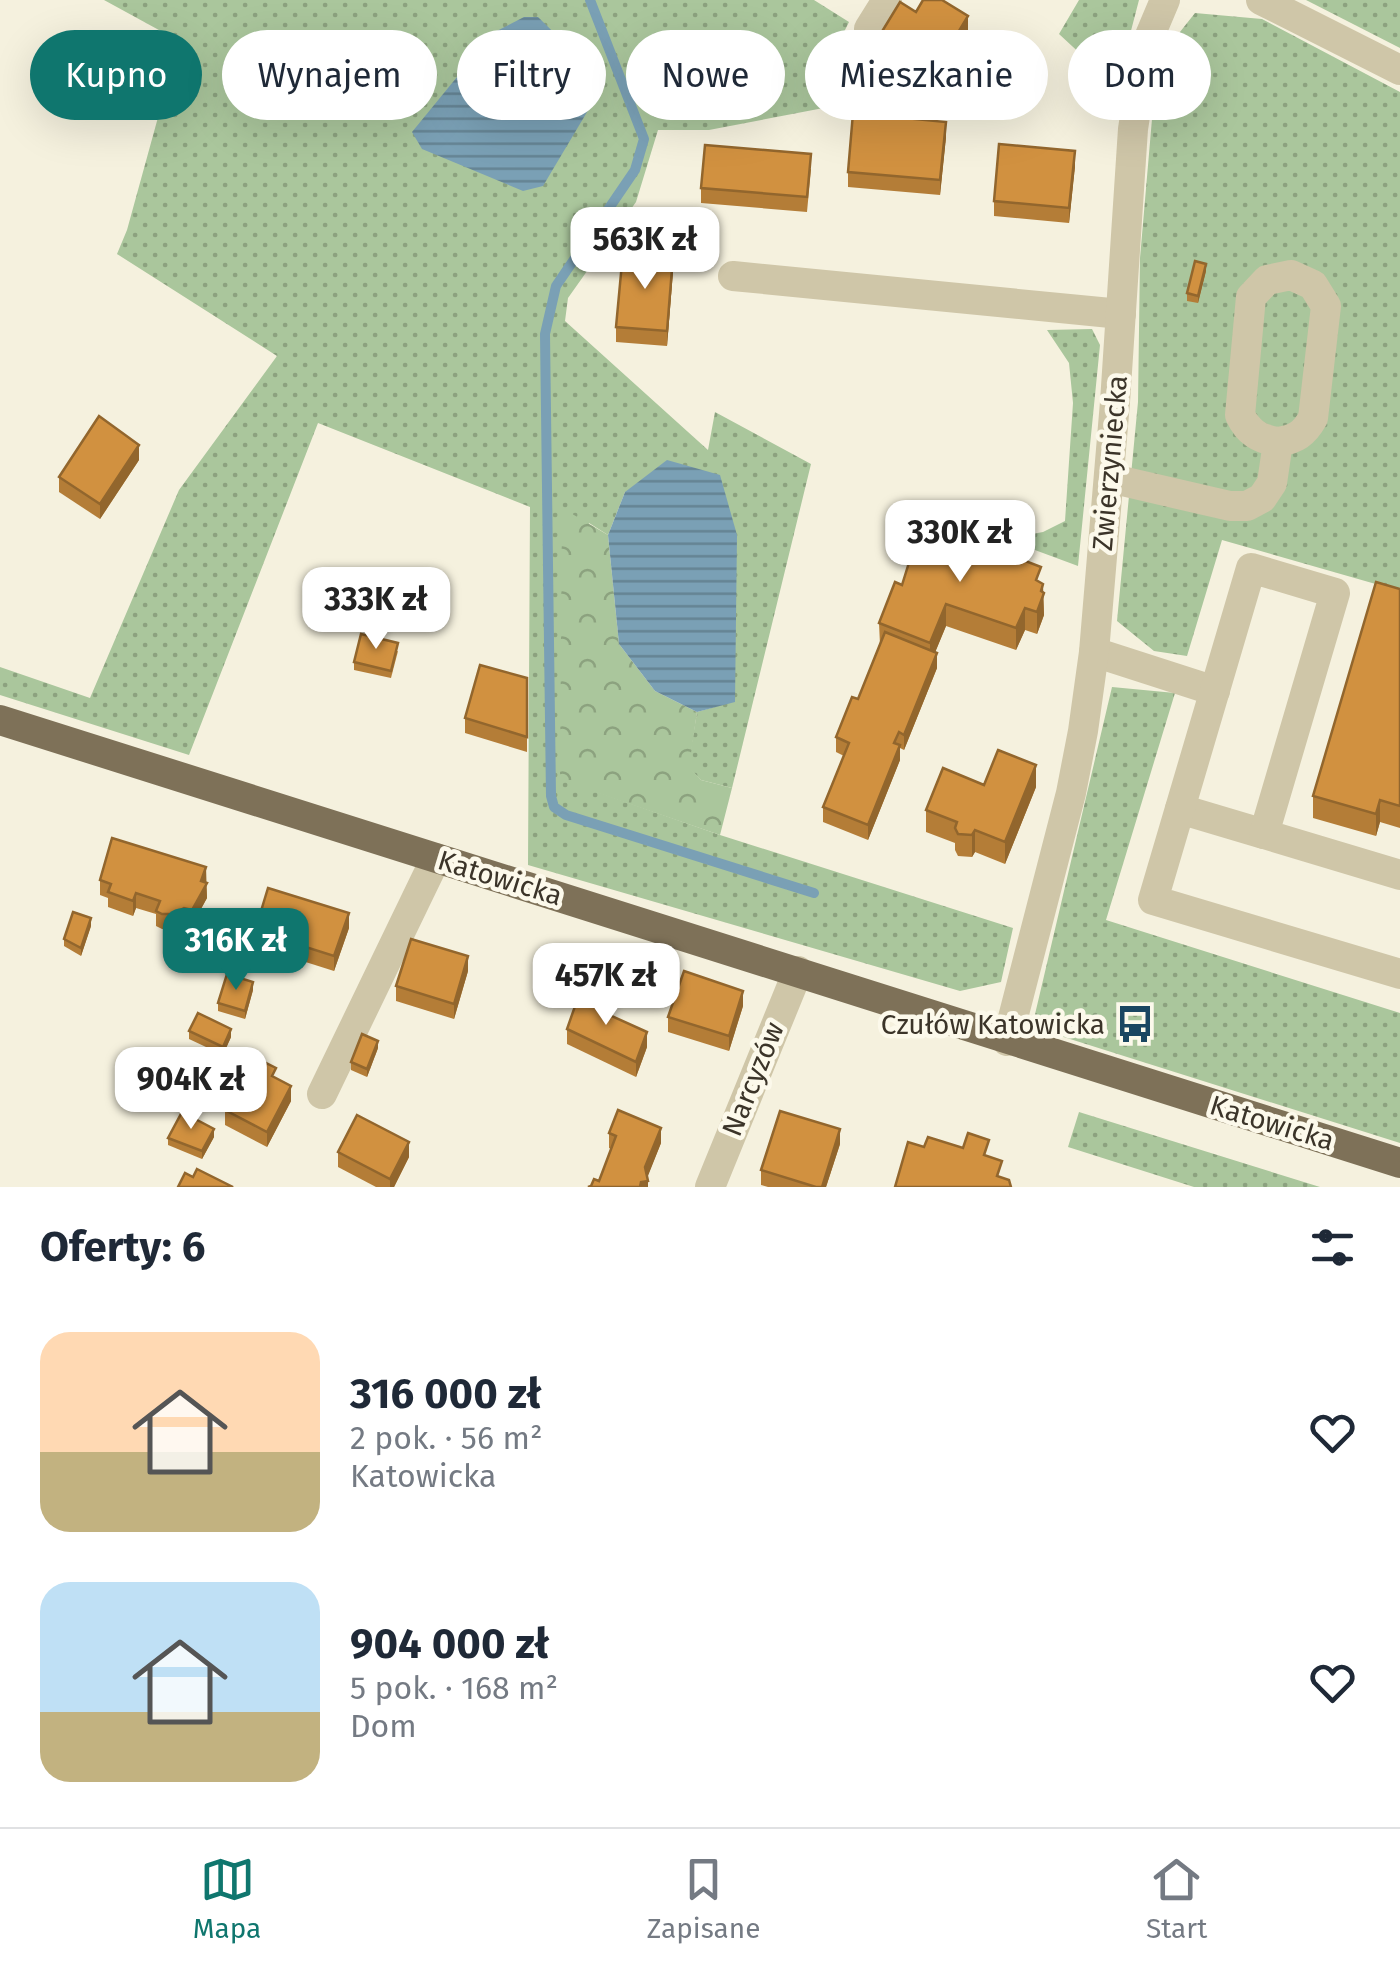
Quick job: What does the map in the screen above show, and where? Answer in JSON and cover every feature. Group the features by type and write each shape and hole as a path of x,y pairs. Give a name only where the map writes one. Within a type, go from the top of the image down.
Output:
{"main road":[{"name":"Katowicka","path":"0,720 1400,1164"}],"street":[{"path":"870,29 888,0"},
{"name":"Zwierzyniecka","path":"1007,1040 1071,793 1094,652 1133,130 1146,45 1165,0"},
{"path":"1261,0 1400,70"},
{"path":"1290,275 1313,285 1326,306 1313,418 1306,431 1293,440 1278,442 1252,433 1240,415 1251,297 1267,280 1290,275"},
{"path":"733,276 1121,314"},
{"path":"1109,478 1230,506 1246,506 1262,498 1272,483 1278,442"},
{"path":"1264,834 1335,593 1251,568 1153,900 1400,974"},
{"path":"1094,652 1214,692"},
{"path":"1180,809 1400,874"},
{"path":"322,1094 436,858"},
{"name":"Narcyzów","path":"710,1187 798,972"}],"green space":[{"path":"104,0 814,0 849,22 845,30 805,30 805,112 785,115 785,30 626,30 626,120 761,120 709,130 658,130 636,202 568,298 565,321 708,450 715,412 811,464 732,788 701,780 688,767 697,712 735,701 625,492 608,535 589,523 560,779 720,835 1013,928 1001,982 960,991 528,865 530,507 318,423 189,755 0,695 0,667 90,698 179,490 277,356 117,254 157,120 202,120 202,30 159,30"},
{"path":"1079,0 1139,0 1131,30 1068,30 1068,42 1059,34"},
{"path":"1306,0 1400,0 1400,48"},
{"path":"1195,13 1262,19 1400,92 1400,591 1222,540 1187,656 1154,651 1117,621 1138,402 1140,258 1152,120 1211,120 1211,30 1182,30"},
{"path":"1092,329 1100,345 1078,566 1005,539 1043,532 1065,521 1073,403 1069,363 1047,330"},
{"path":"562,508 608,535 619,644 655,691 697,712 689,767 701,780 732,788 720,835 560,780"},
{"path":"1112,687 1175,693 1106,920 1400,1013 1400,1143 1032,1027"},
{"path":"1079,1112 1320,1187 1194,1187 1068,1147"}],"water":[{"path":"524,17 538,17 551,30 499,30"},
{"path":"457,77 457,120 582,120 543,186 523,191 422,149 412,132 422,120 437,120 437,101"},
{"path":"667,460 720,475 737,535 735,702 697,712 655,691 619,644 608,535 625,492"}],"building":[{"path":"923,0 942,0 968,16 960,30 883,30 900,2 916,12"},
{"path":"852,120 946,122 940,180 848,172"},
{"path":"999,144 1075,151 1069,208 994,201"},
{"path":"705,145 811,154 807,197 701,188"},
{"path":"623,252 673,256 667,331 616,327"},
{"path":"1195,261 1206,264 1198,296 1187,293"},
{"path":"99,416 139,445 100,504 59,477"},
{"path":"934,526 1041,567 1036,580 1043,584 1044,593 1037,612 1025,608 1016,628 946,604 930,643 879,623 895,582 902,585 916,540 927,544"},
{"path":"1376,582 1400,589 1400,806 1380,800 1376,814 1313,796"},
{"path":"885,632 937,653 904,735 899,732 894,743 900,745 868,825 823,807 849,743 836,737 852,697 858,699"},
{"path":"361,634 398,643 391,671 354,662"},
{"path":"480,665 527,678 527,737 465,718"},
{"path":"998,750 1036,765 1005,842 975,830 972,835 958,834 957,822 926,810 943,768 984,785"},
{"path":"112,838 206,867 201,881 207,883 192,910 184,908 162,914 156,911 160,901 136,893 133,901 108,892 111,884 100,880"},
{"path":"268,888 349,913 334,956 255,931"},
{"path":"73,912 91,918 81,948 64,939"},
{"path":"411,939 468,956 454,1004 396,986"},
{"path":"684,971 743,991 729,1036 668,1017"},
{"path":"227,974 253,982 245,1011 218,1003"},
{"path":"580,992 608,1006 605,1013 647,1032 636,1062 567,1029"},
{"path":"198,1013 231,1029 223,1047 189,1031"},
{"path":"362,1034 378,1041 367,1069 351,1062"},
{"path":"252,1056 276,1068 272,1076 291,1086 267,1132 225,1110"},
{"path":"618,1110 661,1128 645,1167 648,1181 641,1182 640,1187 588,1187 594,1179 599,1181 616,1136 609,1133"},
{"path":"780,1111 840,1129 822,1187 761,1170"},
{"path":"182,1112 214,1129 202,1151 168,1138"},
{"path":"357,1115 409,1142 390,1179 338,1152"},
{"path":"968,1133 989,1140 984,1155 1002,1161 997,1176 1009,1180 1011,1187 895,1187 908,1142 924,1147 928,1137 963,1148"},
{"path":"197,1169 233,1187 178,1187 185,1173 193,1177"}],"waterway":[{"path":"590,0 644,139 635,170 556,286 545,334 551,796 554,807 566,815 814,893"}],"place":[{"name":"Czułów Katowicka","path":"1135,1024"}]}
